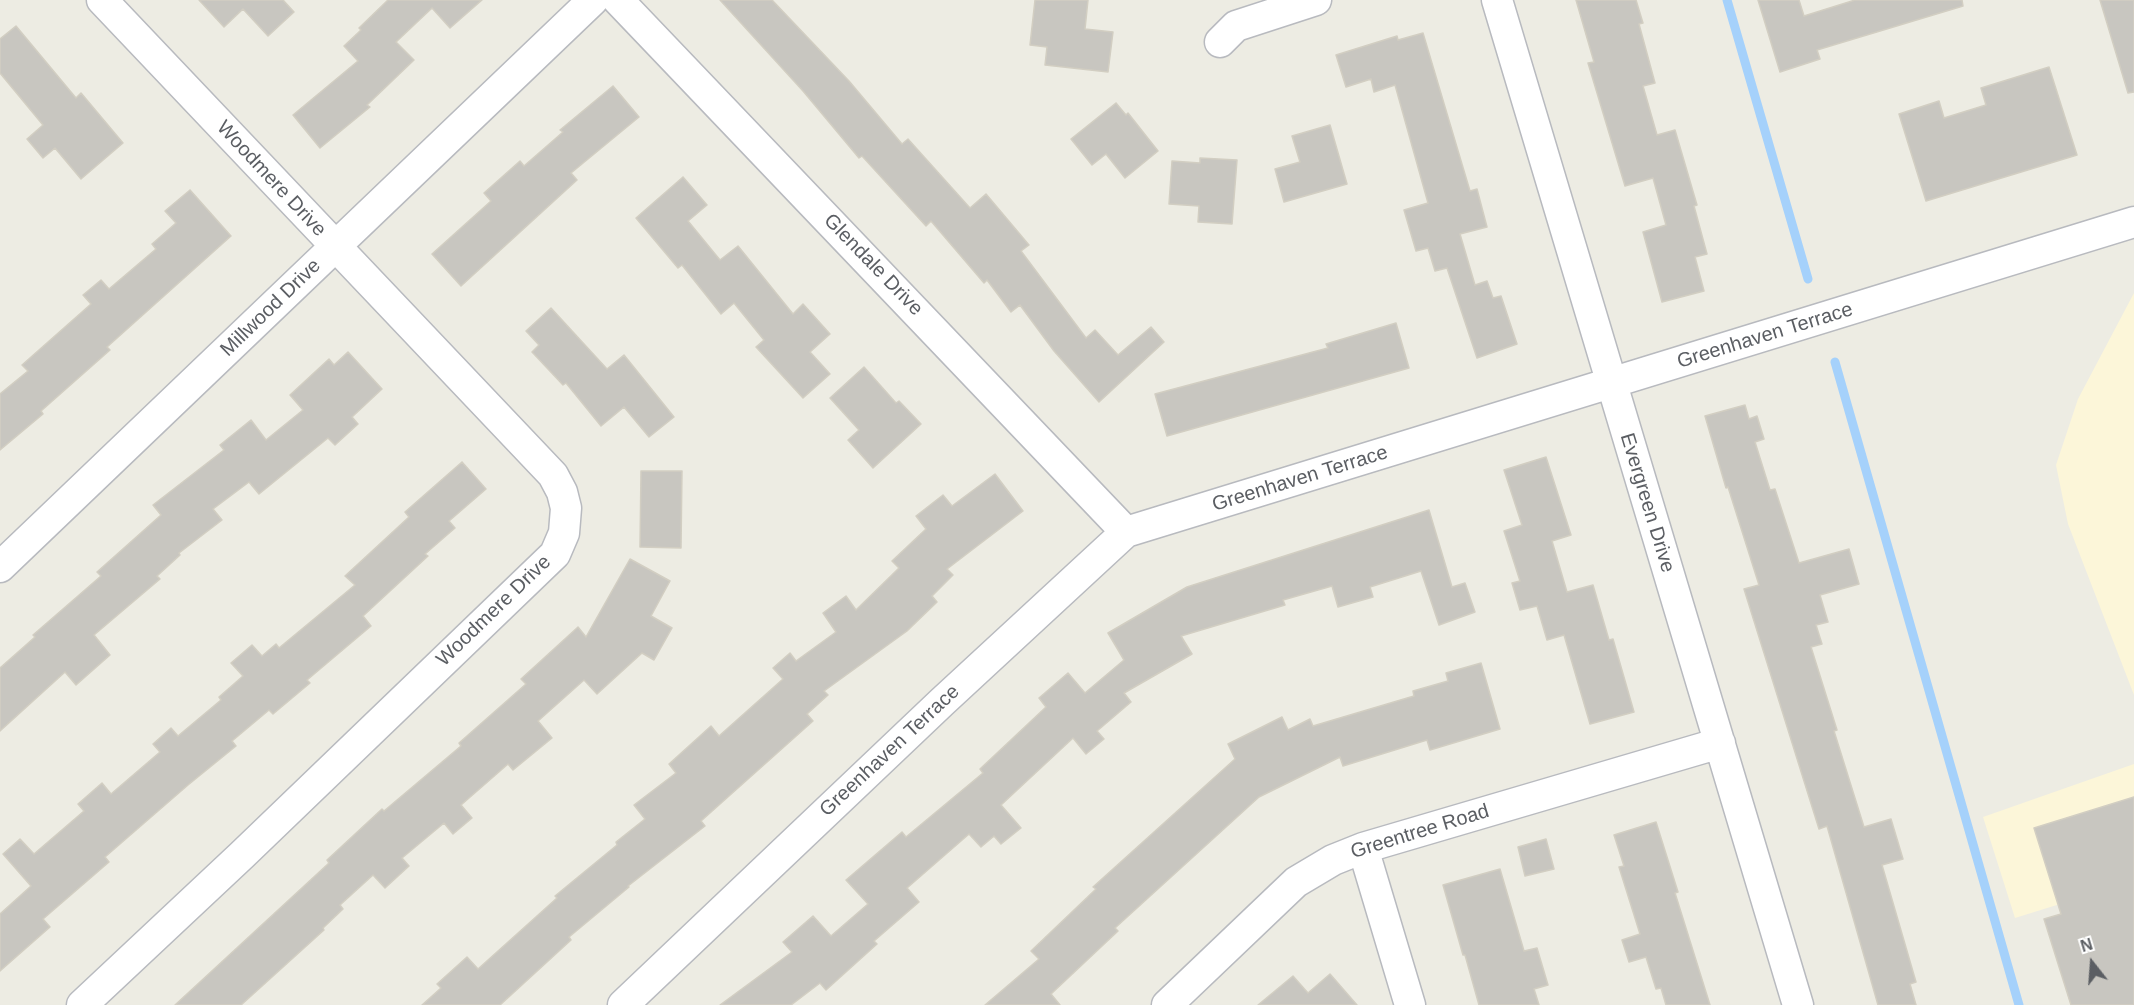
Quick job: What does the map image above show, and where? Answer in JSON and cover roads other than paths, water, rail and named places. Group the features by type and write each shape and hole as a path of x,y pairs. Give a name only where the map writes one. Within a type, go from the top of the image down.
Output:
{"street":[{"name":"Woodmere Drive","path":"82,1005 242,855 555,554 564,533 566,508 562,492 553,475 102,0"},
{"name":"Millwood Drive","path":"2,562 593,0"},
{"name":"Glendale Drive","path":"618,0 1126,532"},
{"path":"1220,42 1236,26 1316,0"},
{"name":"Evergreen Drive","path":"1497,0 1798,1005"},
{"name":"Greenhaven Terrace","path":"623,1005 925,718 1126,532 2134,222"},
{"name":"Greentree Road","path":"1167,1005 1296,882 1333,860 1363,848 1720,742"},
{"path":"1363,848 1410,1005"}],"waterway":[{"path":"1727,0 1808,279"},
{"path":"1835,362 2019,1005"}]}
